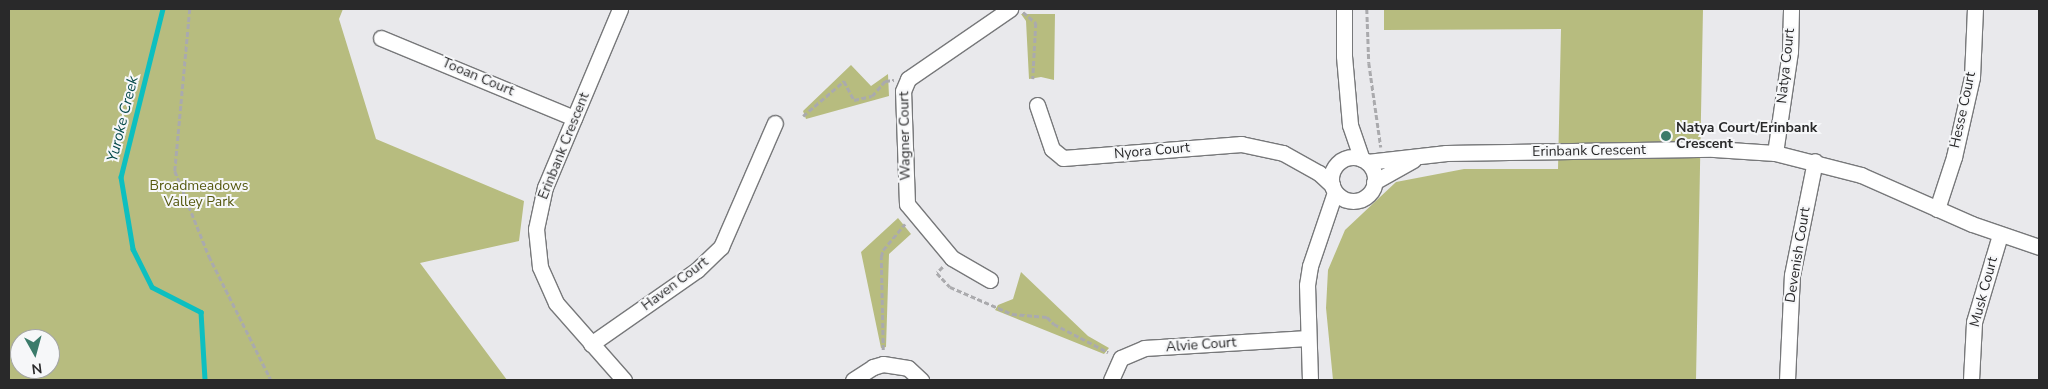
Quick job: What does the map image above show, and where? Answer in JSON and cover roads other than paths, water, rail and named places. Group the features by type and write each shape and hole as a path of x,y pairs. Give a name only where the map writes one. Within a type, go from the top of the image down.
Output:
{"street":[{"name":"Erinbank Crescent","path":"620,9 545,187 539,209 536,246 547,286 556,303 624,380"},
{"name":"Wagner Court","path":"990,280 952,258 911,211 906,195 904,85 917,73 1010,9"},
{"path":"1323,233 1354,201 1367,196 1374,182 1374,172 1364,160 1350,125 1344,56 1344,9"},
{"name":"Natya Court","path":"1774,153 1790,51 1791,9"},
{"name":"Hesse Court","path":"1937,209 1956,148 1972,77 1975,9"},
{"name":"Tooan Court","path":"381,38 574,118"},
{"name":"Nyora Court","path":"1037,105 1052,149 1063,158 1241,144 1263,147 1300,161 1334,188"},
{"name":"Haven Court","path":"591,344 697,270 721,246 775,123"},
{"path":"1310,380 1308,285 1310,266 1323,233 1339,162 1350,125"},
{"name":"Erinbank Crescent","path":"1364,160 1446,153 1714,149 1774,153 1815,161 1861,175 2000,235 2039,248"},
{"name":"Erinbank Crescent","path":"1374,182 1387,172 1421,156"},
{"path":"1339,162 1364,160"},
{"name":"Nyora Court","path":"1300,161 1339,162"},
{"name":"Devenish Court","path":"1787,380 1792,275 1815,161"},
{"path":"1334,188 1354,201"},
{"name":"Musk Court","path":"1971,380 1974,322 2000,235"},
{"name":"Alvie Court","path":"1110,380 1120,358 1144,348 1308,338"},
{"path":"852,380 873,367 884,364 908,368 921,380"}],"waterway":[{"name":"Yuroke Creek","path":"163,9 121,177 133,249 152,287 201,312 205,380"}],"place":[{"name":"Natya Court/Erinbank Crescent","path":"1666,136"}],"park label":[{"name":"Broadmeadows Valley Park","path":"199,194"}]}
